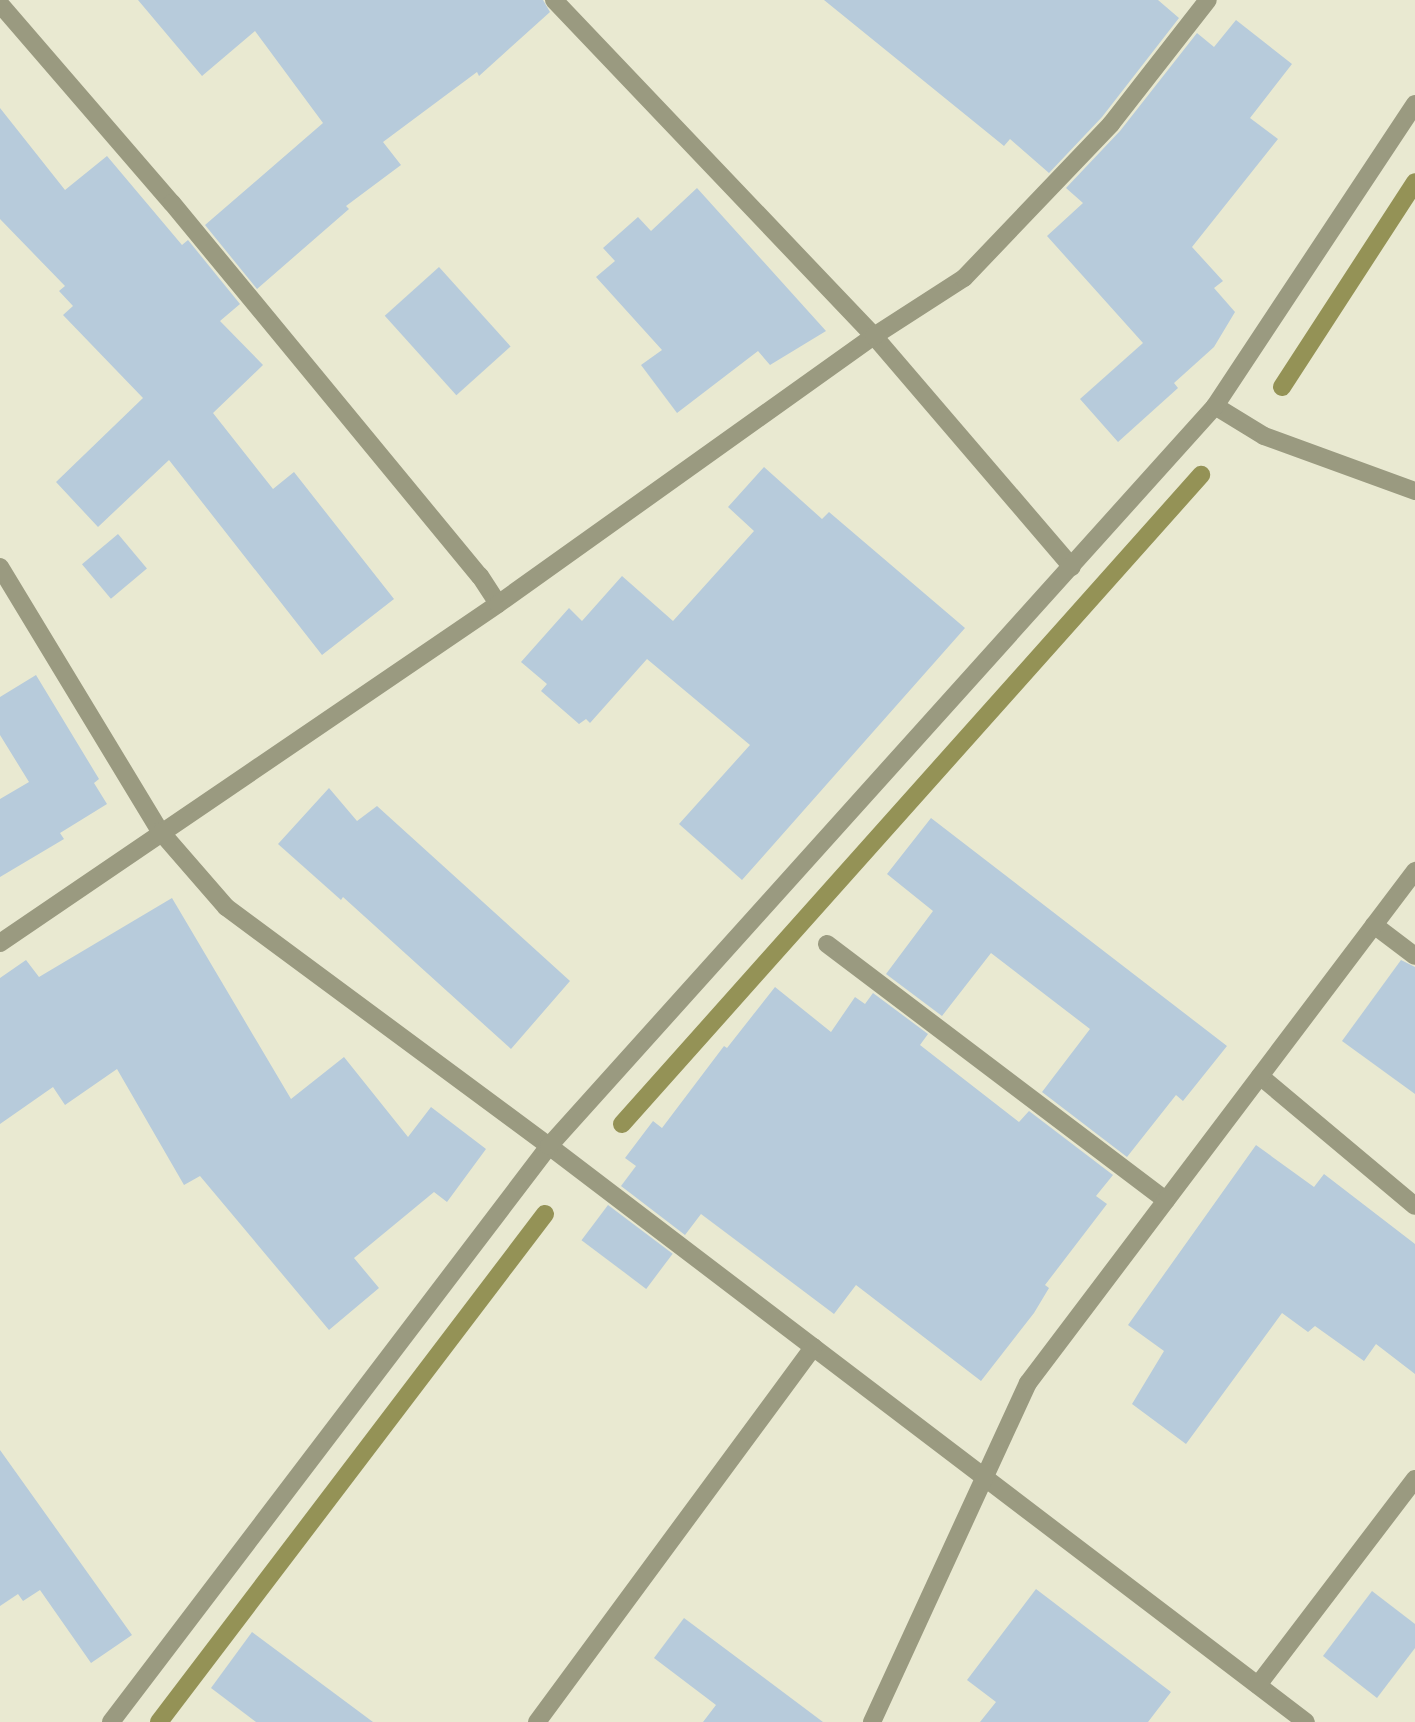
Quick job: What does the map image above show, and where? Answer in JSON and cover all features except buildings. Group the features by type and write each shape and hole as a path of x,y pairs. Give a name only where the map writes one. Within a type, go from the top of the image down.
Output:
{"street":[{"path":"554,0 874,336 1072,567"},
{"path":"0,943 160,831 498,604 874,336 964,278 1111,124 1208,0"},
{"path":"0,4 173,203 480,576 498,604"},
{"path":"111,1722 549,1146 1215,407 1415,104"},
{"path":"1215,407 1264,436 1415,491"},
{"path":"0,567 160,831 226,907 549,1146 1306,1722"},
{"path":"872,1722 1028,1383 1415,871"},
{"path":"1374,925 1415,956"},
{"path":"827,944 1166,1200"},
{"path":"1260,1076 1415,1206"},
{"path":"537,1722 813,1347"},
{"path":"1258,1685 1415,1479"}],"waterway":[{"path":"1282,387 1415,182"},
{"path":"622,1124 1201,475"},
{"path":"159,1722 545,1214"}]}
